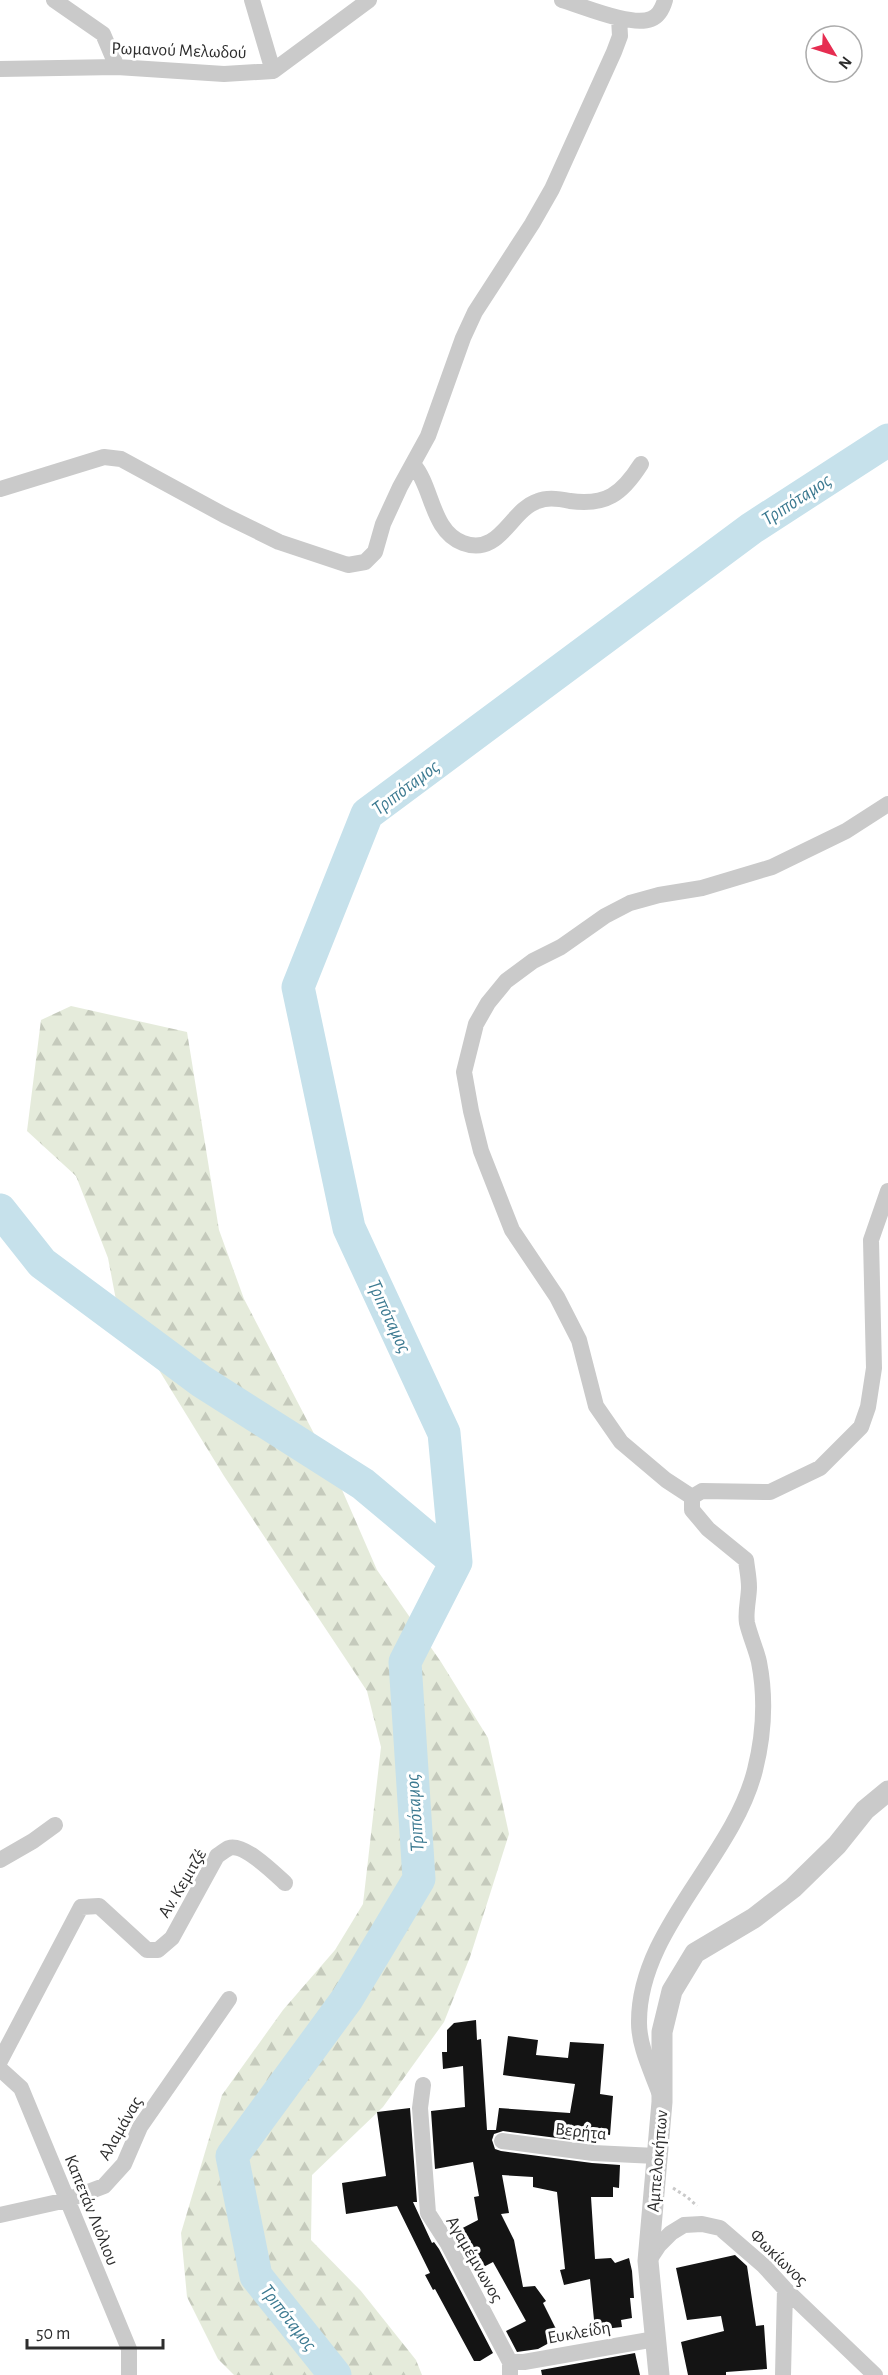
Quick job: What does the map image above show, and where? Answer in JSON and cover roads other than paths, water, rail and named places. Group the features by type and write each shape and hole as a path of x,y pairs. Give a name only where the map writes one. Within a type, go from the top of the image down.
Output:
{"street":[{"path":"54,0 102,34 117,67"},
{"path":"252,0 273,71 369,0"},
{"path":"562,0 619,18 651,19 662,10 665,0"},
{"path":"0,489 104,457 121,459 279,542 348,565 365,562 375,552 383,524 428,436 463,338 476,312 552,189 614,52 620,36 619,18"},
{"name":"Ρωμανού Μελωδού","path":"0,69 117,67 224,74 273,71"},
{"path":"413,464 420,473 431,505 447,531 462,543 477,546 494,541 523,510 539,500 561,499 586,503 613,497 630,481 641,464"},
{"path":"692,1497 666,1480 621,1442 596,1406 579,1340 557,1297 512,1230 481,1150 464,1072 476,1024 488,1003 506,981 533,961 561,947 605,916 630,903 702,888 772,867 846,831 888,804"},
{"path":"692,1497 702,1491 770,1492 820,1468 861,1427 868,1407 874,1368 871,1240 884,1219 888,1191"},
{"path":"662,2102 642,2045 639,2024 641,2000 656,1948 704,1874 739,1811 755,1771 765,1701 759,1661 746,1621 749,1586 746,1560 708,1529 692,1510 692,1497"},
{"name":"Αμπελοκήπων","path":"659,2375 648,2261 662,2102 662,2032 672,1991 695,1953 754,1918 793,1888 837,1845 865,1810 888,1791"},
{"path":"0,1860 55,1825"},
{"name":"Αν. Κεμιτζέ","path":"0,2061 81,1907 99,1906 147,1950 158,1950 172,1938 217,1856 228,1848 236,1848 253,1856 285,1883"},
{"name":"Αλαμάνας","path":"0,2216 67,2200 104,2187 124,2164 140,2127 230,1999"},
{"name":"Καπετάν Λιόλιου","path":"0,2069 21,2088 129,2349 129,2375"},
{"name":"Αγαμέμνωνος","path":"423,2085 420,2108 428,2213 448,2244 510,2368"},
{"name":"Βερήτα","path":"502,2141 593,2153 656,2156"},
{"name":"Φωκίωνος","path":"648,2261 658,2245 684,2225 702,2224 720,2228 764,2266 874,2375"},
{"path":"783,2375 785,2289"},
{"name":"Ευκλείδη","path":"510,2368 524,2361 655,2338"}],"waterway":[{"name":"Τριπόταμος","path":"335,2375 256,2276 232,2156 347,1999 419,1879 405,1662 456,1562 444,1433 349,1228 298,987 367,814 752,528 888,440"},
{"path":"0,1210 42,1263 201,1381 363,1484 456,1562"}]}
